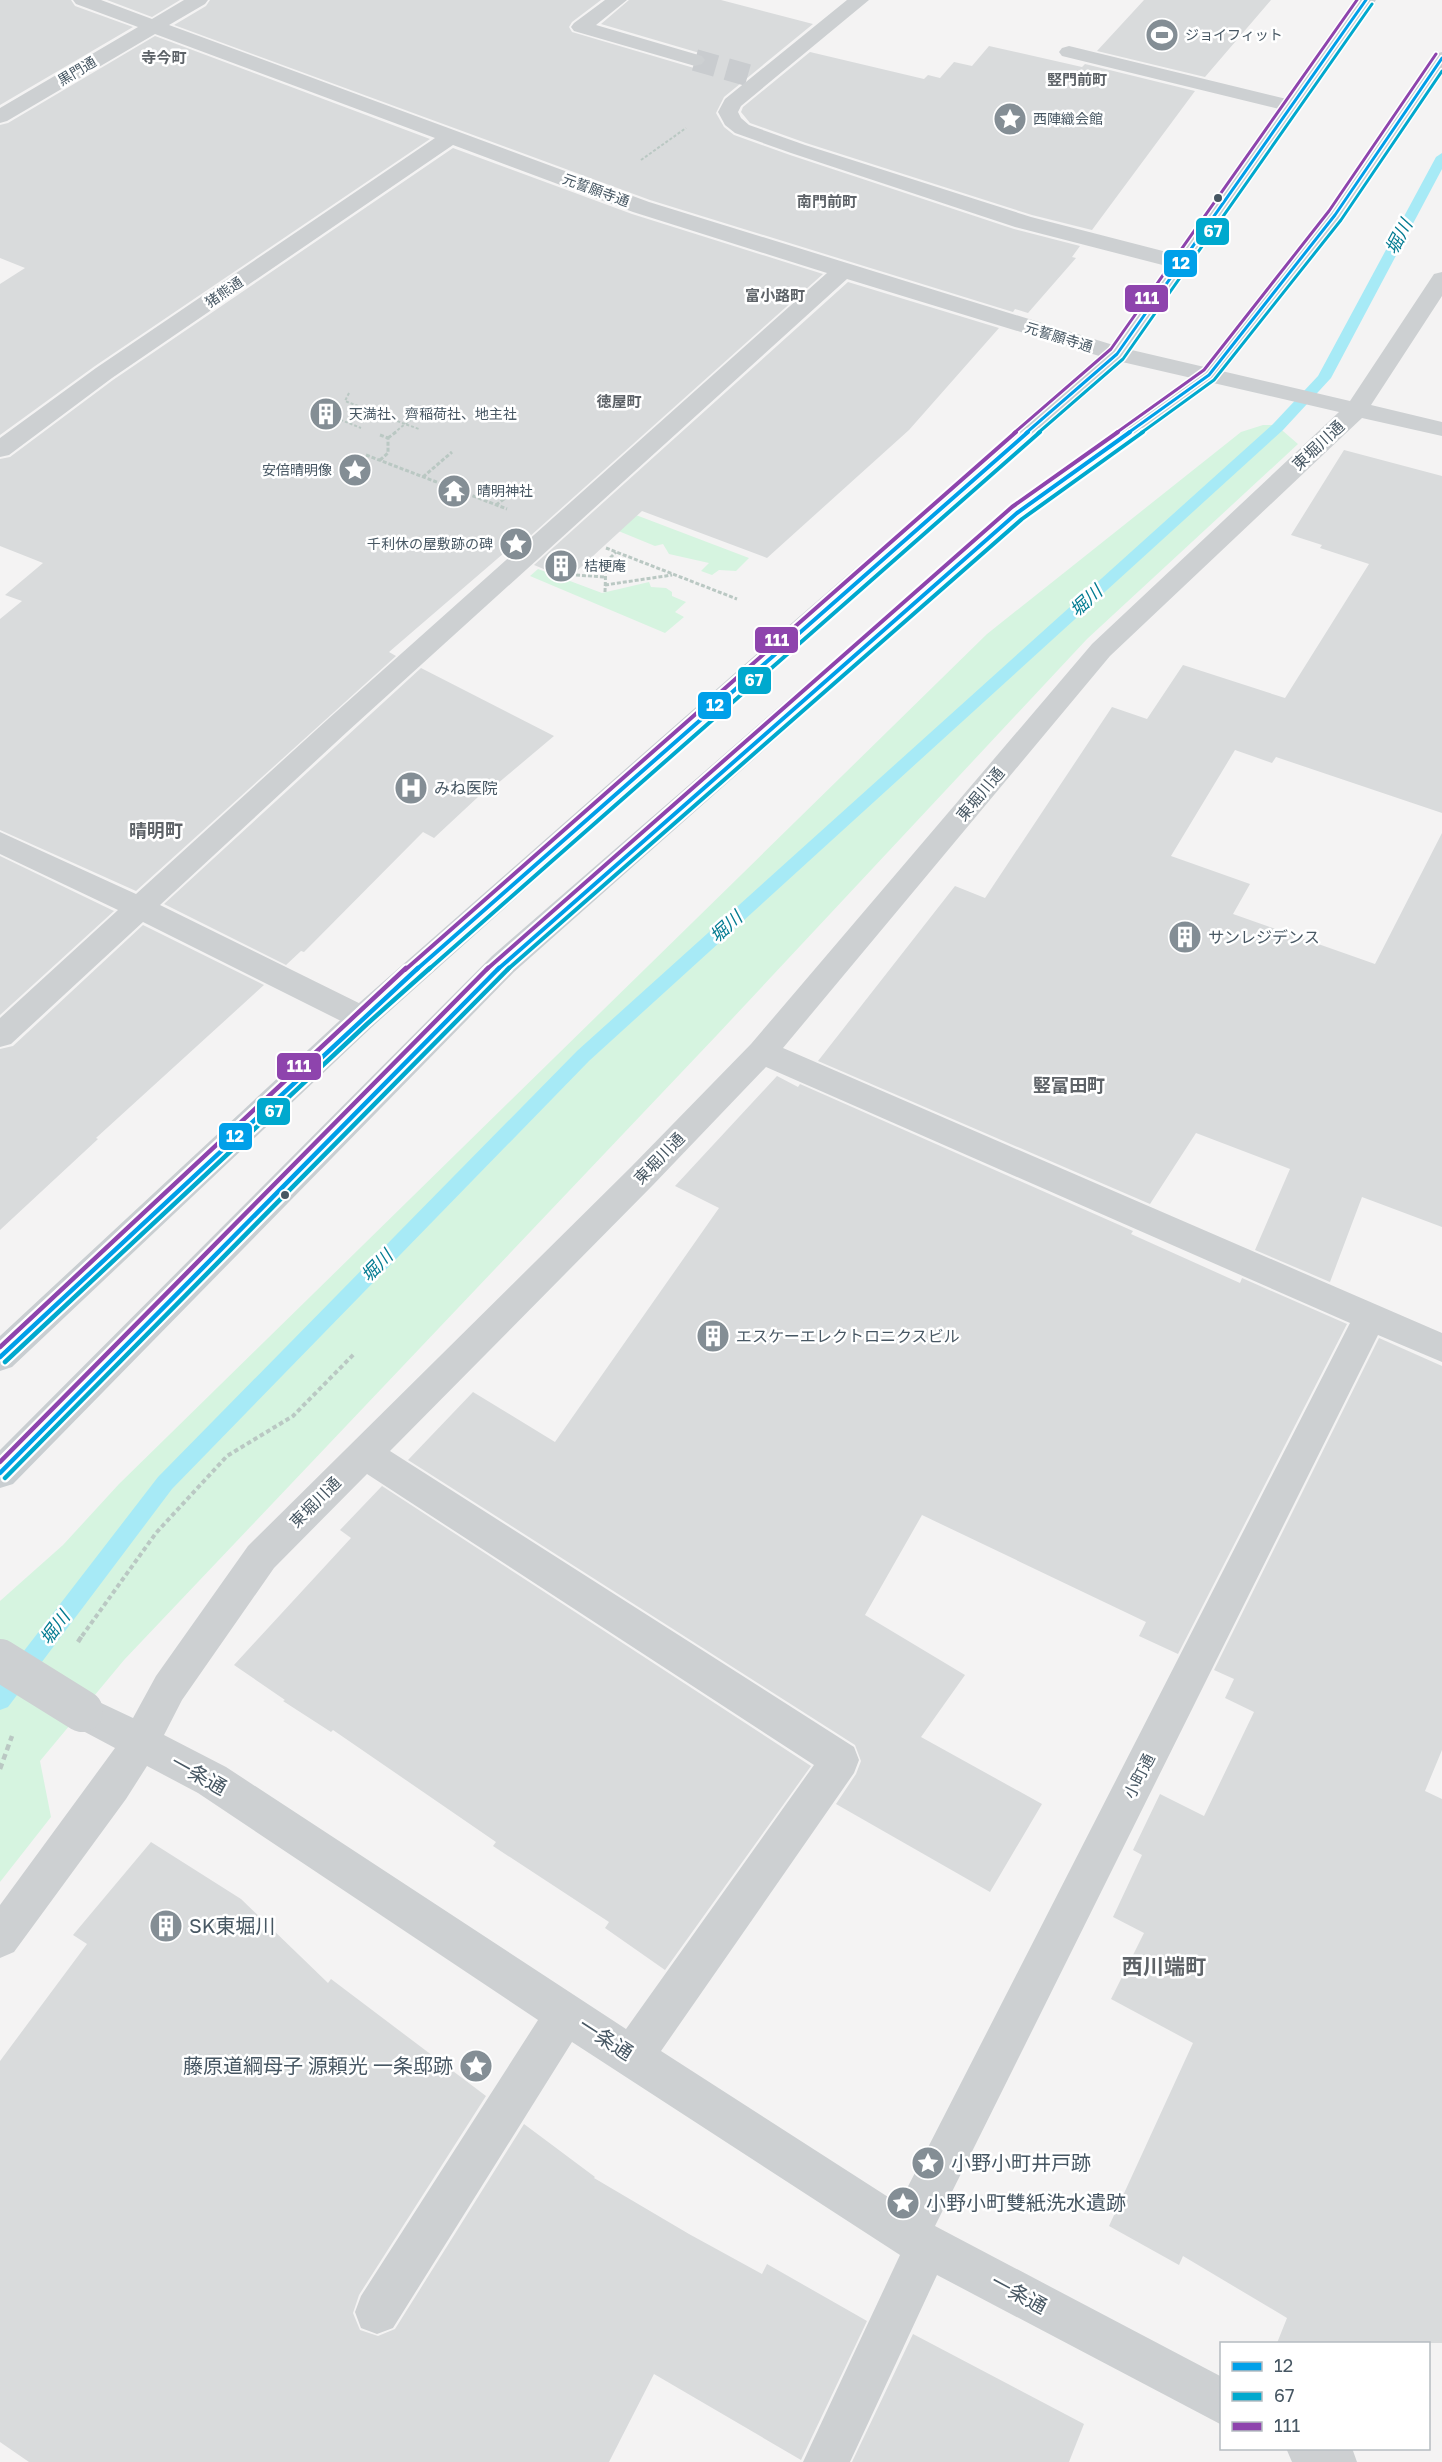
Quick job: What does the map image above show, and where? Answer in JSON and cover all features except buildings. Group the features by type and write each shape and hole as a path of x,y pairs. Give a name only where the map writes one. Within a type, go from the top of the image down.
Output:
{"main road":[{"path":"0,1357 362,1018 802,627 1117,354 1366,0"},
{"path":"0,1473 503,964 1017,513 1209,375 1335,215 1442,58"}],"street":[{"name":"元誓願寺通","path":"83,0 597,191 843,271 1117,354 1347,406"},
{"name":"黒門通","path":"0,117 198,0"},
{"path":"617,0 581,27 695,60"},
{"path":"859,0 755,78 732,103 728,112 732,121 742,129 1023,222 1182,263"},
{"path":"1069,52 1292,106"},
{"name":"猪熊通","path":"0,450 104,373 450,137"},
{"path":"0,1036 337,726 843,271"},
{"name":"東堀川通","path":"0,1938 140,1743 169,1689 261,1557 642,1176 762,1052 1101,650 1347,406 1442,279"},
{"path":"1347,406 1442,429"},
{"path":"0,842 140,908 362,1018"},
{"path":"762,1052 1442,1348"},
{"name":"小町通","path":"826,2462 918,2240 1370,1318"},
{"path":"364,1453 840,1761 632,2056"},
{"name":"一条通","path":"0,1660 140,1743 212,1780 566,2014 918,2240 1220,2401"},
{"path":"377,2312 566,2014"},
{"path":"1313,2450 1334,2462"}],"path":[{"path":"597,191 692,124"},
{"path":"349,393 345,401 419,429"},
{"path":"331,416 361,428"},
{"path":"388,438 416,416"},
{"path":"380,435 388,438"},
{"path":"380,460 388,453 388,438"},
{"path":"423,477 452,452"},
{"path":"496,505 504,498"},
{"path":"605,592 606,562 616,552"},
{"path":"573,575 605,577"},
{"path":"605,585 674,575"},
{"path":"690,581 737,599"},
{"path":"82,1636 156,1533 227,1456 293,1416 355,1353"},
{"path":"0,1769 8,1741"}],"green space":[{"path":"1263,425 1276,425 1298,444 1087,639 717,1035 124,1660 40,1761 51,1817 0,1882 0,1601 63,1545 119,1484 987,634 1241,432"},
{"path":"607,504 749,558 736,571 719,570 712,575 701,571 709,563 669,554 663,544 655,546 616,530"},
{"path":"538,569 602,593 649,582 651,587 666,588 672,592 672,596 686,602 675,612 684,617 665,633 530,576"}],"waterway":[{"name":"堀川","path":"0,1700 165,1483 583,1056 1278,427 1324,378 1442,157"}],"tunnel":[{"path":"695,60 751,76"}],"transit line":[{"name":"111","path":"0,1347 357,1012 797,622 1111,349 1357,0"},
{"name":"12","path":"0,1357 362,1018 802,628 1117,354 1366,0"},
{"name":"67","path":"5,1362 367,1024 807,634 1123,359 1372,4"},
{"name":"111","path":"0,1462 498,958 1012,507 1204,370 1329,211 1436,54"},
{"name":"12","path":"0,1473 503,964 1017,513 1209,375 1335,215 1442,58"},
{"name":"67","path":"5,1478 508,969 1022,519 1214,380 1341,220 1442,71"}],"place":[{"name":"ジョイフィット","path":"1162,35"},
{"name":"西陣織会館","path":"1010,119"},
{"name":"天満社、齊稲荷社、地主社","path":"326,414"},
{"name":"安倍晴明像","path":"355,470"},
{"name":"晴明神社","path":"454,491"},
{"name":"千利休の屋敷跡の碑","path":"516,544"},
{"name":"桔梗庵","path":"561,566"},
{"name":"みね医院","path":"411,788"},
{"name":"サンレジデンス","path":"1185,937"},
{"name":"エスケーエレクトロニクスビル","path":"713,1336"},
{"name":"SK東堀川","path":"166,1926"},
{"name":"藤原道綱母子 源頼光 一条邸跡","path":"476,2066"},
{"name":"小野小町井戸跡","path":"928,2163"},
{"name":"小野小町雙紙洗水遺跡","path":"903,2203"}],"district":[{"name":"寺今町","path":"164,58"},
{"name":"竪門前町","path":"1077,80"},
{"name":"南門前町","path":"827,202"},
{"name":"富小路町","path":"775,296"},
{"name":"徳屋町","path":"619,402"},
{"name":"晴明町","path":"156,831"},
{"name":"竪富田町","path":"1069,1086"},
{"name":"西川端町","path":"1164,1967"}]}
